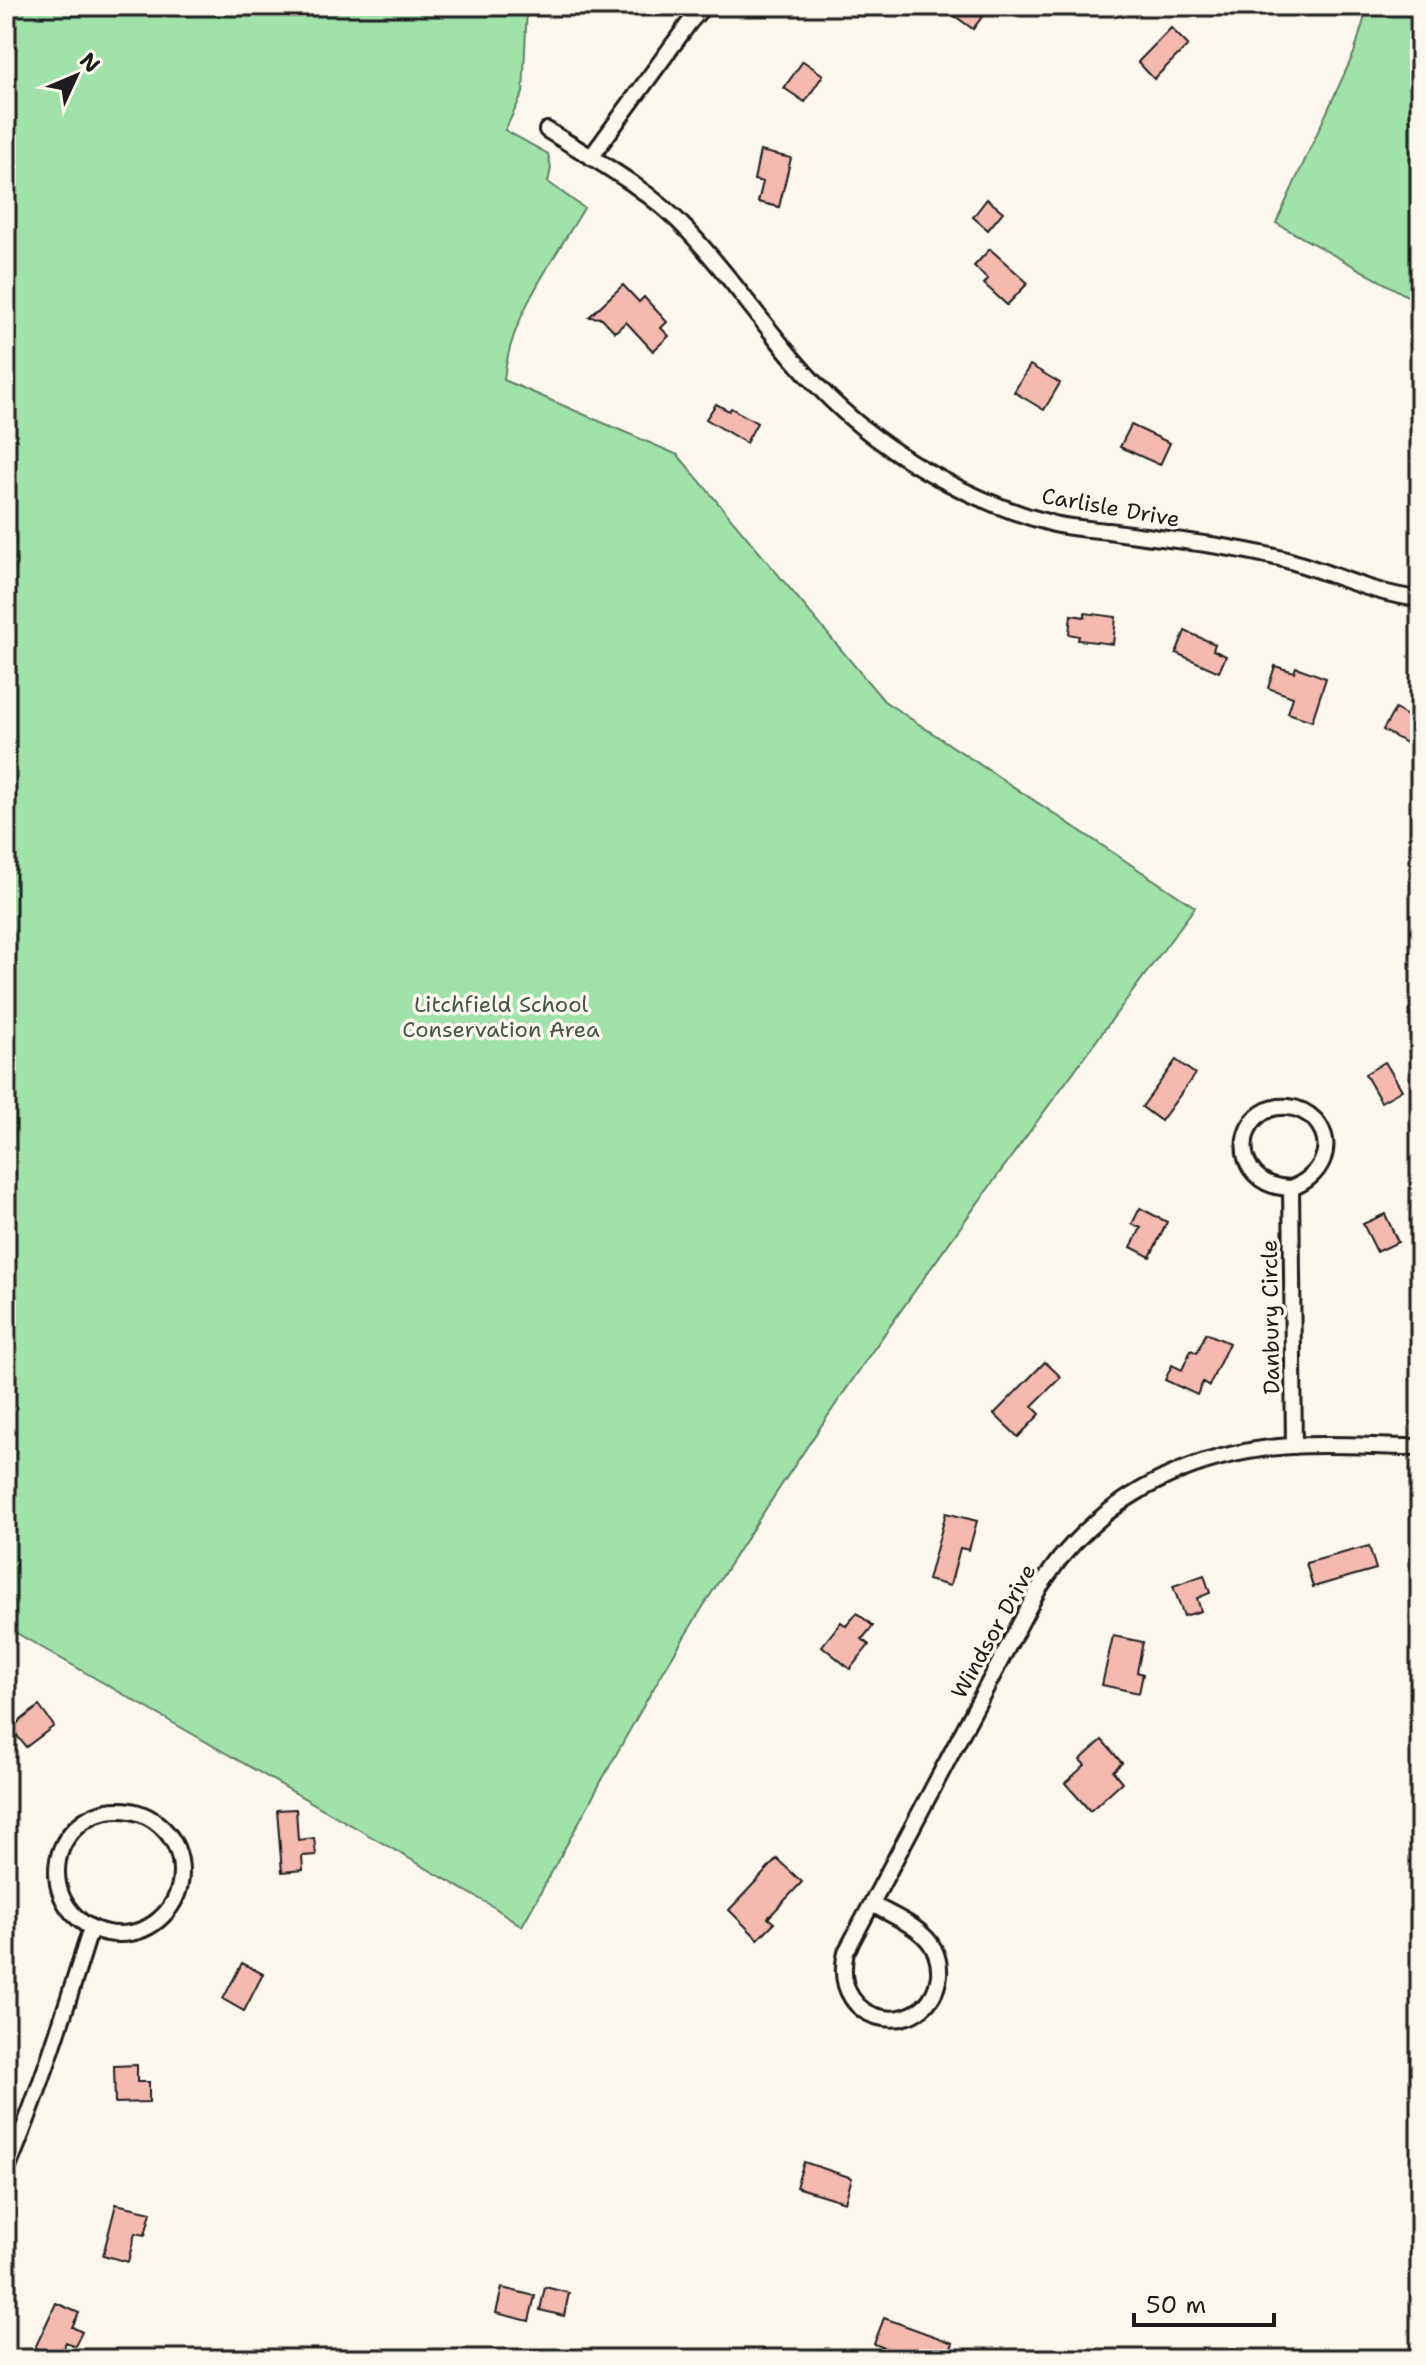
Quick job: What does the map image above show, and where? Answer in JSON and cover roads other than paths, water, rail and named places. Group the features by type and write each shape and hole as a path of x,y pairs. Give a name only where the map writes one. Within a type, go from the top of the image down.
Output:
{"street":[{"path":"591,157 704,6"},
{"name":"Carlisle Drive","path":"547,130 634,184 687,229 819,389 878,438 943,480 1017,512 1056,524 1279,557 1365,588 1420,599"},
{"path":"1280,1106 1294,1107 1307,1113 1324,1135 1326,1149 1323,1163 1315,1174 1291,1188 1266,1183 1255,1175 1244,1152 1249,1127 1257,1117 1280,1106"},
{"name":"Danbury Circle","path":"1291,1188 1294,1446"},
{"name":"Windsor Drive","path":"872,1904 913,1927 926,1938 935,1952 939,1968 937,1985 930,2000 918,2011 902,2018 887,2019 872,2015 850,1996 844,1982 846,1952 1039,1588 1064,1553 1098,1520 1135,1493 1178,1470 1221,1456 1294,1446 1420,1447"},
{"path":"121,1809 147,1816 162,1826 178,1851 181,1865 177,1894 171,1908 161,1919 135,1933 120,1935 91,1928 76,1918 61,1896 56,1870 59,1852 67,1836 79,1823 95,1814 121,1809"},
{"path":"6,2172 51,2052 91,1928"}],"park label":[{"name":"Litchfield School Conservation Area","path":"501,1016"}]}
